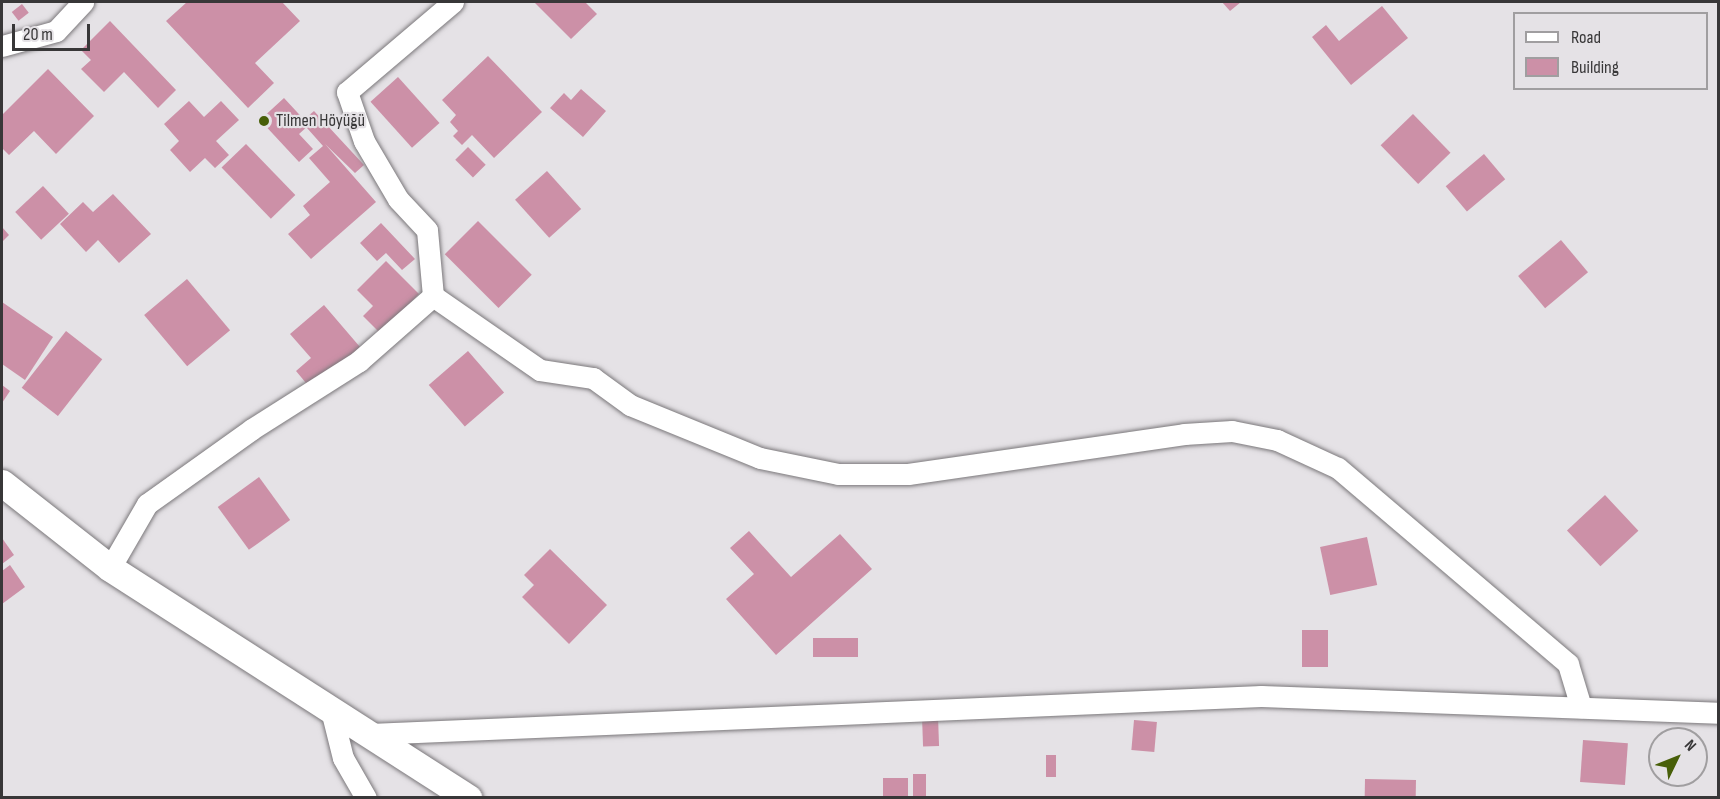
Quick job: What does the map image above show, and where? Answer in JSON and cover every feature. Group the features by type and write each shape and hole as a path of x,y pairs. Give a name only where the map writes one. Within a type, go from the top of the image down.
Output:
{"street":[{"path":"2,46 56,31 83,2"},
{"path":"433,296 427,230 398,199 364,141 347,92 453,2"},
{"path":"110,568 147,504 252,429 359,361 433,296"},
{"path":"433,296 540,370 592,378 630,405 760,458 838,474 908,474 1184,434 1232,432 1277,440 1338,468 1568,664 1581,707"},
{"path":"2,483 110,568 468,798"},
{"path":"370,734 1261,696 1719,713"},
{"path":"331,710 343,758 366,798"}],"building":[{"path":"187,2 282,2 300,21 255,63 274,83 248,108 166,21"},
{"path":"534,2 585,2 597,14 571,39"},
{"path":"1222,2 1241,2 1230,11"},
{"path":"22,4 29,13 19,21 12,12"},
{"path":"1382,6 1408,38 1351,85 1312,37 1326,25 1339,41"},
{"path":"110,21 176,90 158,108 124,72 104,92 81,69 91,60 81,50"},
{"path":"488,56 542,112 494,158 472,135 462,145 453,136 458,131 450,122 456,115 442,100"},
{"path":"48,69 94,116 56,154 34,131 9,155 2,148 2,115"},
{"path":"398,77 439,123 412,148 371,102"},
{"path":"581,89 606,111 583,137 550,108 564,93 571,100"},
{"path":"284,98 309,125 299,134 313,149 299,162 260,120"},
{"path":"189,101 204,117 221,101 239,120 216,141 229,155 215,168 205,158 190,172 170,150 179,141 164,124"},
{"path":"314,111 364,165 355,173 325,144 376,202 311,259 288,234 310,215 303,206 330,182 309,158 323,146 307,128 312,124 306,118"},
{"path":"1413,114 1451,153 1418,184 1381,145"},
{"path":"246,144 295,195 271,219 222,168"},
{"path":"468,147 486,165 473,177 455,160"},
{"path":"1484,154 1505,179 1467,211 1446,186"},
{"path":"547,171 581,209 549,238 515,200"},
{"path":"43,186 69,214 41,240 15,212"},
{"path":"113,194 151,234 119,263 98,240 86,252 60,224 83,202 93,212"},
{"path":"478,221 532,275 499,308 445,254"},
{"path":"381,223 415,259 402,270 386,253 377,261 360,243"},
{"path":"2,227 9,235 2,242"},
{"path":"1561,240 1588,272 1545,308 1518,276"},
{"path":"386,261 419,294 380,333 363,316 373,306 357,290"},
{"path":"187,279 230,330 187,366 144,315"},
{"path":"2,302 53,337 25,380 2,364"},
{"path":"324,305 360,347 311,389 296,371 311,358 290,334"},
{"path":"66,331 102,359 58,416 22,388"},
{"path":"468,351 504,393 465,427 429,385"},
{"path":"2,385 10,391 2,403"},
{"path":"259,477 290,520 249,550 218,507"},
{"path":"1605,495 1638,531 1600,566 1567,530"},
{"path":"749,531 791,577 840,534 872,569 776,655 726,599 754,574 730,548"},
{"path":"1367,537 1377,585 1330,595 1320,547"},
{"path":"2,538 14,555 2,564"},
{"path":"550,549 607,605 569,644 522,597 534,585 524,575"},
{"path":"10,565 25,587 2,604 2,571"},
{"path":"1302,630 1328,630 1328,667 1302,667"},
{"path":"813,638 858,638 858,657 813,657"},
{"path":"938,716 939,746 923,747 922,717"},
{"path":"1134,720 1157,722 1154,752 1131,750"},
{"path":"1583,740 1628,743 1625,785 1580,782"},
{"path":"1046,755 1056,755 1056,777 1046,777"},
{"path":"913,774 926,774 926,798 913,798"},
{"path":"883,778 908,778 908,798 883,798"},
{"path":"1365,779 1416,780 1416,798 1365,798"}],"place":[{"name":"Tilmen Höyüğü","path":"264,121"}]}
